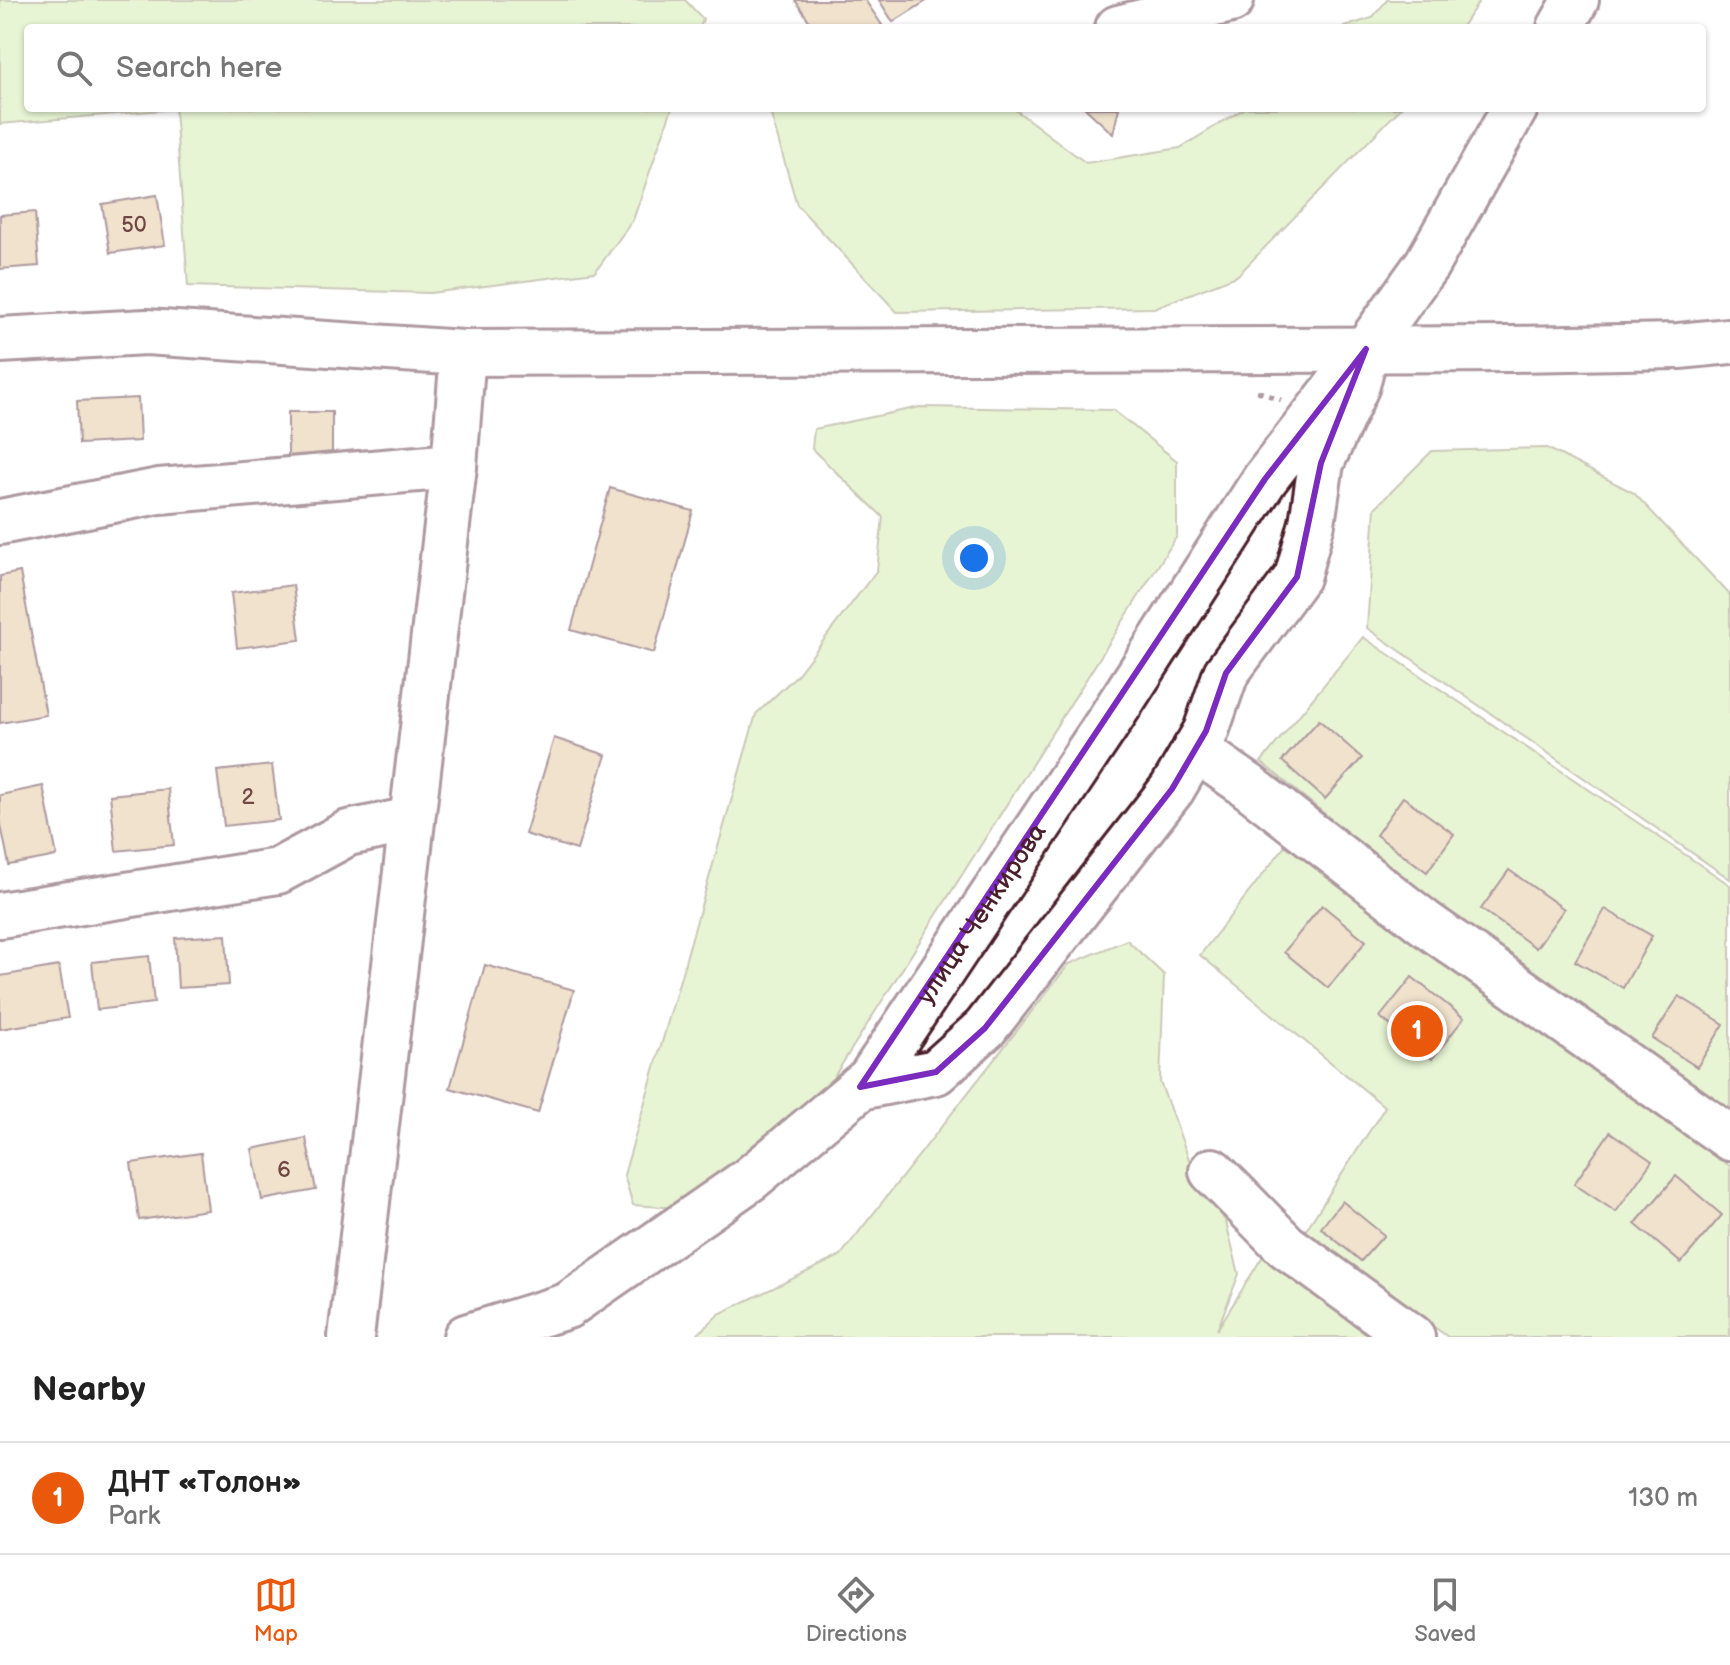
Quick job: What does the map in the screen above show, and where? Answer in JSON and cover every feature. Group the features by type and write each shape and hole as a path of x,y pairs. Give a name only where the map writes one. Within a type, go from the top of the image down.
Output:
{"street":[{"path":"1134,24 1231,0"},
{"path":"1562,24 1576,0"},
{"name":"улица Ченкирова","path":"466,1337 567,1306 750,1179 870,1079 1265,479 1366,349 1427,264 1513,112"},
{"path":"0,340 146,332 463,353 1366,349 1679,346 1730,341"},
{"path":"860,1087 936,1072 985,1028 1172,789 1206,731 1226,673 1297,577 1312,523 1321,463 1357,385 1366,349"},
{"path":"351,1337 454,466 463,353"},
{"path":"0,522 159,491 454,466"},
{"path":"1265,479 1312,523"},
{"path":"1195,749 1247,785 1425,923 1730,1138"},
{"path":"0,915 278,871 348,833 411,820"},
{"path":"1212,1171 1286,1246 1412,1337"}],"highlighted area":[{"path":"1366,349 1321,463 1297,577 1226,673 1206,731 1172,789 985,1028 936,1072 860,1087 1265,479"}],"green space":[{"path":"0,0 685,0 703,19 701,24 24,24 24,112 140,112 0,124"},
{"path":"1387,0 1480,0 1464,24 1353,24 1372,18"},
{"path":"175,112 671,112 633,220 595,272 430,293 188,286"},
{"path":"770,112 1018,112 1086,163 1180,148 1238,112 1397,112 1237,276 1154,308 897,312 797,205"},
{"path":"920,407 1113,410 1177,461 1177,536 809,1116 677,1208 633,1205 624,1175 756,714 797,675 877,570 883,517 812,449 814,429"},
{"path":"1547,448 1634,493 1730,595 1730,879 1367,628 1375,508 1432,451"},
{"path":"1363,637 1730,885 1730,1113 1449,915 1261,762"},
{"path":"1289,841 1419,944 1730,1166 1730,1337 1448,1337 1304,1233 1385,1107 1200,955"},
{"path":"1127,940 1164,975 1160,1082 1195,1175 1226,1222 1239,1274 1217,1330 1266,1251 1386,1337 695,1337 719,1314 840,1256 1069,964"}],"building":[{"path":"795,0 865,0 881,24 811,24"},
{"path":"879,0 928,0 893,22"},
{"path":"1089,112 1118,112 1113,134"},
{"path":"157,195 165,245 110,253 102,204"},
{"path":"35,212 39,266 0,269 0,215"},
{"path":"138,398 140,441 79,444 77,401"},
{"path":"288,412 332,412 332,461 288,461"},
{"path":"610,488 693,511 654,653 571,630"},
{"path":"20,572 46,715 0,723 0,576"},
{"path":"293,585 300,640 237,648 231,593"},
{"path":"1319,720 1362,758 1325,799 1282,761"},
{"path":"554,738 606,755 577,850 525,834"},
{"path":"272,765 279,820 224,826 217,771"},
{"path":"43,786 57,856 9,865 0,820 0,795"},
{"path":"168,789 174,845 116,851 110,795"},
{"path":"1403,797 1454,834 1427,872 1376,835"},
{"path":"1509,870 1564,909 1536,948 1481,909"},
{"path":"1322,905 1366,941 1328,988 1284,952"},
{"path":"1605,909 1652,936 1623,988 1575,961"},
{"path":"226,935 229,985 178,988 175,938"},
{"path":"149,956 154,1003 97,1010 92,962"},
{"path":"485,965 574,990 538,1113 450,1088"},
{"path":"59,966 68,1018 0,1029 0,976"},
{"path":"1412,977 1464,1018 1432,1059 1380,1017"},
{"path":"1679,996 1724,1024 1697,1067 1652,1038"},
{"path":"1610,1132 1652,1161 1616,1212 1574,1184"},
{"path":"306,1138 316,1190 262,1200 252,1149"},
{"path":"201,1153 208,1210 139,1220 131,1163"},
{"path":"1676,1176 1722,1215 1681,1263 1635,1224"},
{"path":"1342,1201 1384,1235 1361,1261 1321,1228"}],"place":[{"name":"ДНТ «Толон»","path":"1417,1031"}]}
